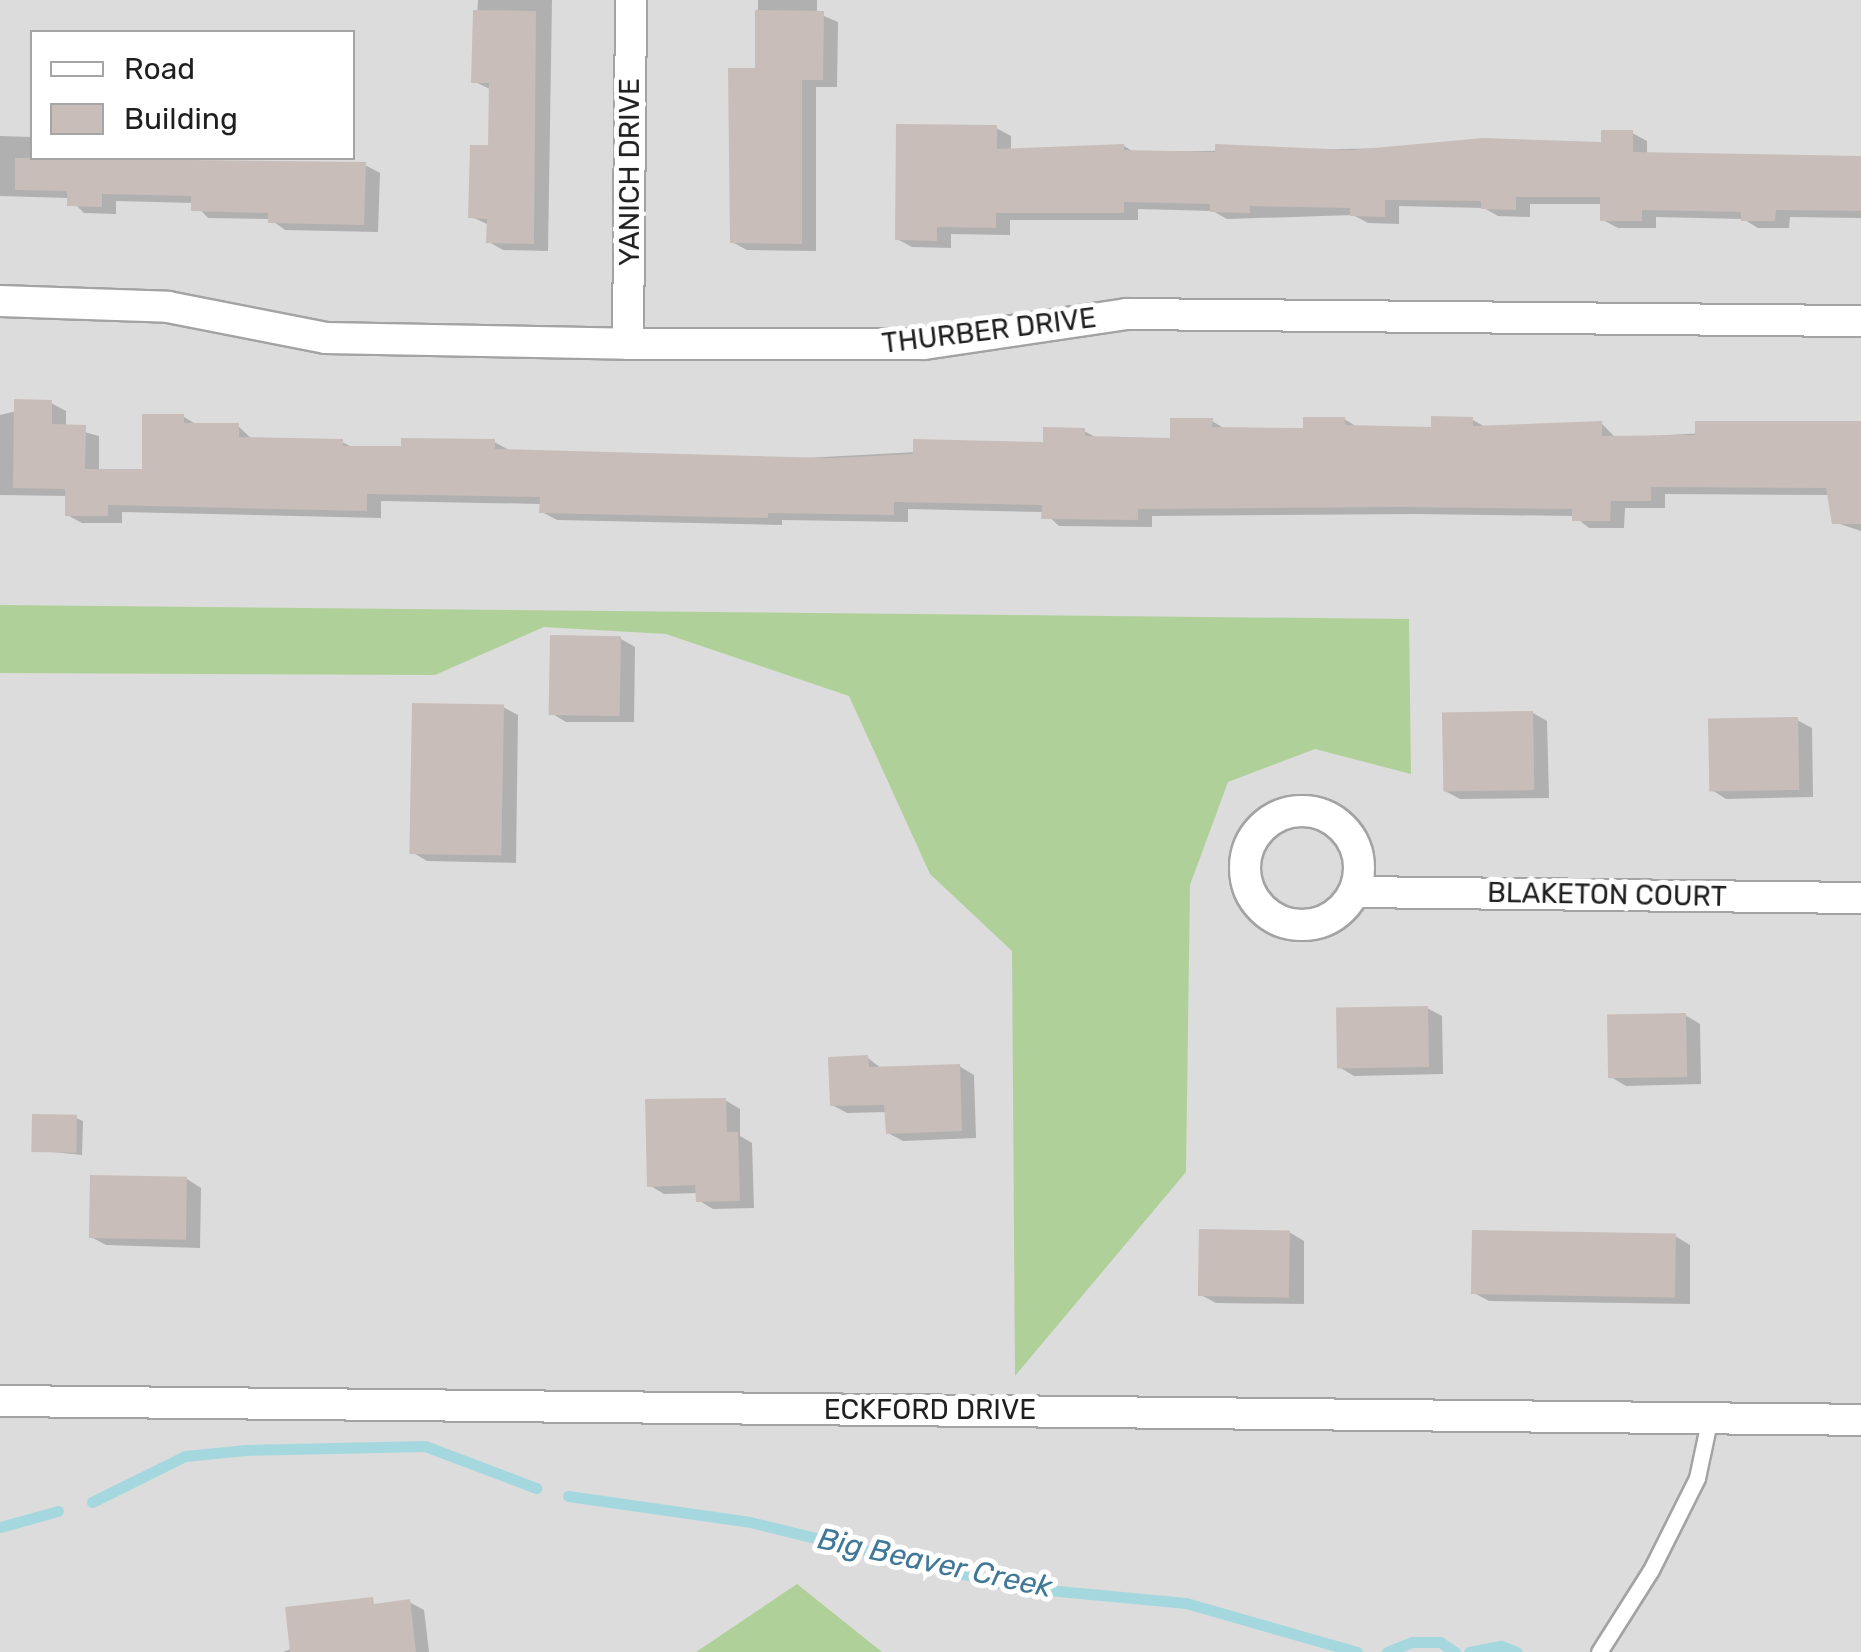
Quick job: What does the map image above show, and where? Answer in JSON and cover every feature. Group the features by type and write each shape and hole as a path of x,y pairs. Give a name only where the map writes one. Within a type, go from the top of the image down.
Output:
{"street":[{"name":"YANICH DRIVE","path":"628,344 631,0"},
{"name":"THURBER DRIVE","path":"0,302 168,307 326,338 628,344 924,344 1126,314 1861,321"},
{"name":"BLAKETON COURT","path":"1354,892 1861,898"},
{"name":"ECKFORD DRIVE","path":"0,1400 1861,1420"}],"lane":[{"path":"1599,1652 1652,1570 1697,1478 1710,1417"}],"shaded area":[{"path":"0,0 1861,0 1861,1652 0,1652"}],"green space":[{"path":"0,605 1409,619 1411,774 1315,749 1228,782 1190,885 1186,1172 1015,1376 1012,951 930,874 849,696 666,634 544,627 435,675 0,673"},
{"path":"797,1584 882,1652 696,1652"}],"building":[{"path":"473,10 536,11 534,244 486,243 487,219 468,218 470,145 488,145 489,83 471,83"},
{"path":"755,10 824,11 823,80 802,80 802,244 730,243 728,68 755,68"},
{"path":"896,124 997,125 997,149 1124,144 1124,150 1215,152 1215,144 1352,150 1483,138 1601,142 1601,130 1633,130 1633,152 1861,156 1861,211 1776,210 1775,221 1741,221 1741,212 1642,210 1642,221 1600,221 1600,197 1516,197 1516,210 1481,209 1481,201 1385,200 1385,217 1350,216 1350,208 1250,206 1250,213 1210,212 1210,204 1124,202 1124,213 996,213 996,228 937,227 937,241 895,240"},
{"path":"15,158 366,162 364,225 268,223 268,213 191,211 191,196 102,194 102,207 67,206 67,191 15,190"},
{"path":"14,399 52,400 52,424 86,425 85,469 142,469 142,414 184,414 184,423 239,423 239,437 343,439 343,446 401,446 401,438 495,439 495,449 832,458 913,454 913,439 1043,442 1043,427 1085,428 1085,436 1170,438 1170,418 1213,418 1212,427 1303,428 1303,417 1345,417 1345,425 1431,427 1431,416 1473,417 1473,426 1602,421 1602,436 1695,435 1695,421 1861,421 1861,524 1832,524 1826,488 1651,487 1651,501 1611,501 1610,521 1572,521 1572,509 1398,507 1138,509 1138,520 1041,519 1042,505 894,502 894,515 768,513 768,518 539,513 540,497 367,494 367,511 108,505 108,516 65,516 65,489 13,488"},
{"path":"550,635 621,636 620,716 549,715"},
{"path":"412,703 504,705 501,856 409,854"},
{"path":"1533,711 1534,790 1443,792 1442,713"},
{"path":"1798,717 1799,790 1709,792 1708,719"},
{"path":"1428,1006 1429,1067 1337,1069 1336,1008"},
{"path":"1686,1013 1687,1077 1608,1078 1607,1014"},
{"path":"868,1055 869,1067 960,1064 962,1131 886,1134 884,1105 830,1106 828,1057"},
{"path":"726,1098 727,1132 738,1132 740,1201 696,1202 695,1185 647,1187 645,1099"},
{"path":"32,1114 77,1115 76,1153 31,1152"},
{"path":"90,1175 187,1177 186,1240 89,1238"},
{"path":"1199,1229 1290,1231 1289,1298 1198,1296"},
{"path":"1472,1230 1676,1234 1675,1298 1471,1294"},
{"path":"373,1597 374,1604 410,1599 416,1652 290,1652 285,1607"}],"waterway":[{"name":"Big Beaver Creek","path":"92,1502 185,1456 246,1450 425,1446 536,1488"},
{"name":"Big Beaver Creek","path":"568,1496 750,1522 1016,1587 1186,1603 1357,1652"},
{"name":"Big Beaver Creek","path":"0,1527 58,1511"},
{"name":"Big Beaver Creek","path":"1387,1652 1412,1642 1440,1642 1455,1652"},
{"name":"Big Beaver Creek","path":"1469,1652 1501,1646 1517,1652"}]}
